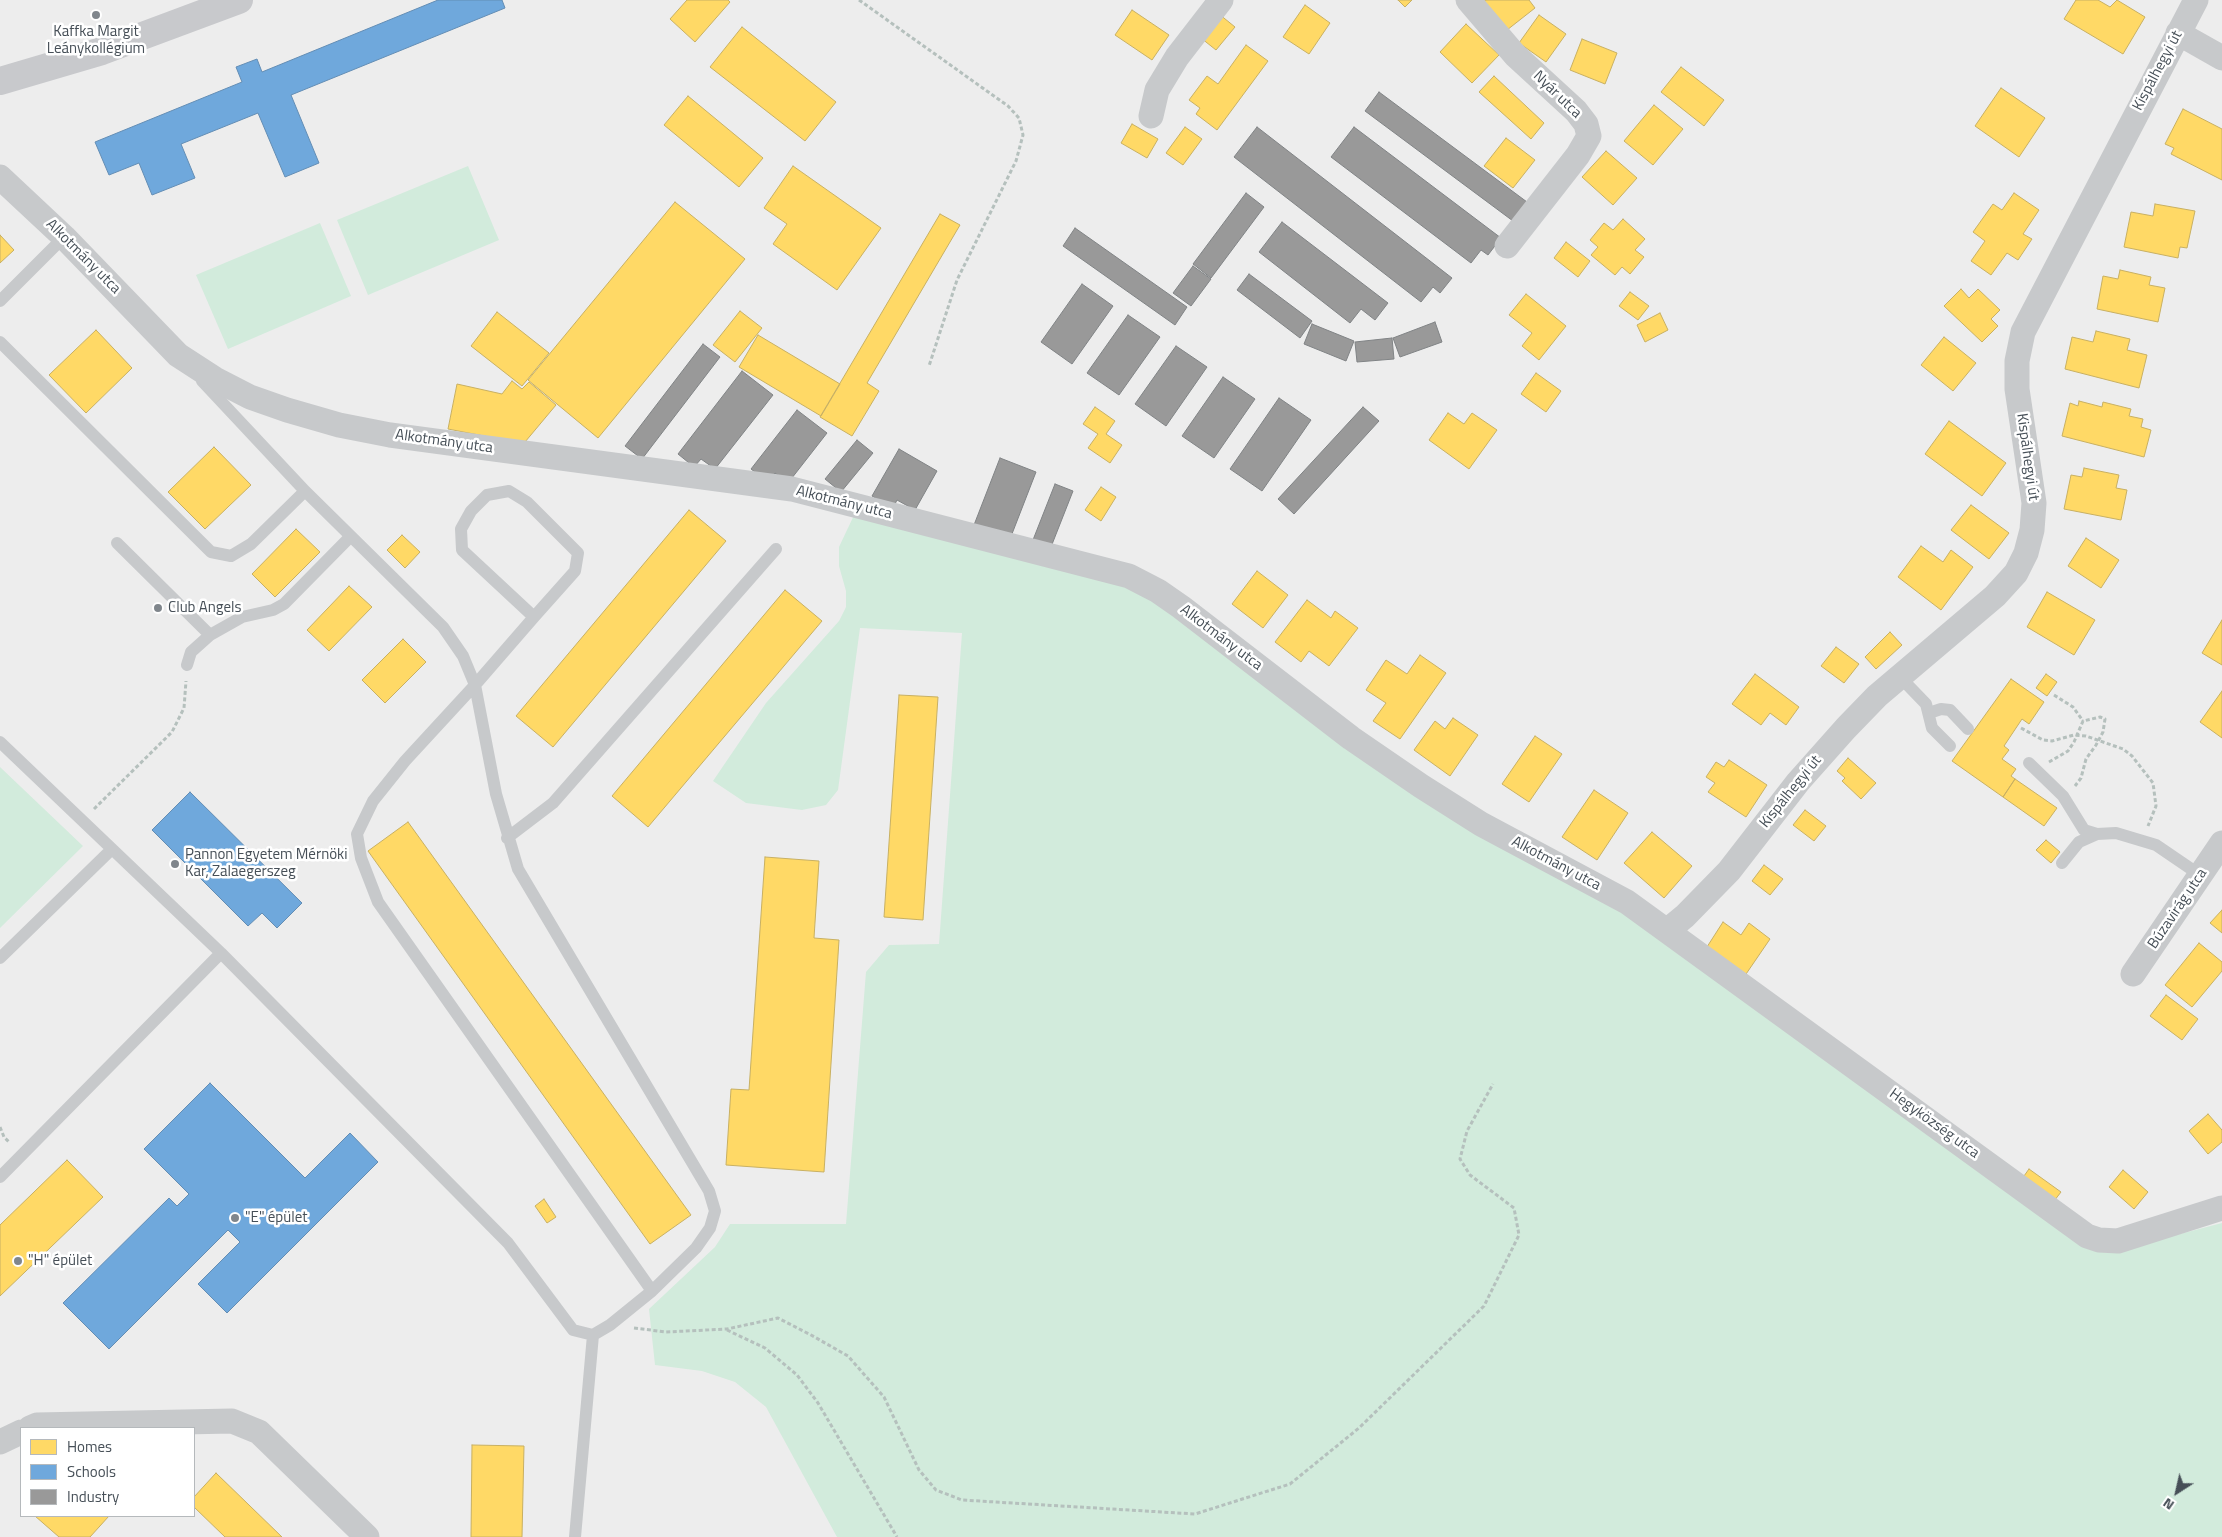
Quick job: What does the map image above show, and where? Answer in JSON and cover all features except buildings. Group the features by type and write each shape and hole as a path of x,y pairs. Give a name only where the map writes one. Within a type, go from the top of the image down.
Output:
{"street":[{"path":"0,81 102,51 239,0"},
{"path":"1151,116 1157,90 1221,0"},
{"name":"Nyár utca","path":"1468,0 1515,56 1576,111 1586,124 1588,136 1578,155 1507,246"},
{"name":"Kispálhegyi út","path":"1668,930 1696,905 1729,870 1829,746 1877,696 1996,596 2016,573 2026,553 2032,530 2034,503 2017,389 2018,361 2023,332 2196,0"},
{"path":"2178,33 2222,58"},
{"name":"Alkotmány utca","path":"0,177 64,237 178,355 215,379 250,396 287,410 339,425 390,435 792,489 1129,576 1158,591 1181,607 1351,738 1421,786 1481,824 1627,902 1668,930"},
{"name":"Búzavirág utca","path":"2133,974 2222,844"},
{"name":"Hegyközség utca","path":"1668,930 2087,1236 2099,1240 2118,1241 2222,1208"},
{"path":"32,1427 37,1425 232,1421 259,1432 367,1537"},
{"path":"0,1442 20,1432"}],"lane":[{"path":"0,301 64,237"},
{"path":"0,342 211,552 231,556 252,544 305,491"},
{"path":"0,742 221,953 508,1243 573,1330 593,1334 610,1325 652,1291 696,1248 710,1228 715,1211 709,1191 535,901 518,869 507,838 496,794 475,685 463,656 443,626 305,491 178,355"},
{"path":"534,617 462,550 461,529 471,511 487,495 509,491 527,502 578,553 574,570 534,617 475,685 404,761 373,801 357,834 361,858 378,902 652,1291"},
{"path":"187,665 191,652 210,635 242,618 273,610 284,604 350,537"},
{"path":"117,543 210,635"},
{"path":"507,838 554,803 776,549"},
{"path":"1900,677 1926,704 1932,728 1950,746"},
{"path":"1929,713 1941,709 1950,710 1968,729"},
{"path":"2029,763 2063,796 2084,830 2097,834 2116,833 2156,845 2200,876"},
{"path":"2062,863 2080,842 2097,834"},
{"path":"0,958 112,849"},
{"path":"0,1177 221,953"},
{"path":"574,1537 593,1334"}],"path":[{"path":"859,0 1008,106 1019,118 1023,135 1016,161 957,280 929,366"},
{"path":"82,821 172,732 184,708 187,665"},
{"path":"2054,695 2073,707 2083,721"},
{"path":"2040,772 2051,760 2068,751 2083,721 2100,716 2105,719 2106,723 2099,740 2086,759 2082,778 2063,796"},
{"path":"2021,728 2043,740 2052,741 2076,735 2099,740 2123,749 2132,756 2153,783 2156,806 2154,815 2140,839"},
{"path":"610,1325 666,1332 727,1330 778,1318 848,1356 884,1397 919,1470 936,1490 962,1500 1195,1514 1290,1484 1359,1428 1484,1306 1519,1235 1514,1208 1470,1175 1460,1159 1467,1131 1493,1084"},
{"path":"0,1127 4,1137 9,1142"},
{"path":"727,1330 765,1348 797,1375 818,1403 897,1537"}],"green space":[{"path":"468,166 499,240 368,295 337,220"},
{"path":"320,223 351,296 228,349 196,275"},
{"path":"856,511 1141,588 1641,922 2098,1250 2107,1253 2222,1223 2222,1537 837,1537 766,1407 735,1382 702,1371 655,1365 649,1309 715,1247 730,1224 846,1224 866,972 889,945 939,944 962,633 860,628 838,790 826,805 802,810 746,803 713,781 766,703 839,621 846,607 846,591 839,566 839,547"},
{"path":"0,767 83,846 0,928"}],"place":[{"name":"Kaffka Margit Leánykollégium","path":"96,15"},
{"name":"Club Angels","path":"158,608"},
{"name":"Pannon Egyetem Mérnöki Kar, Zalaegerszeg","path":"175,864"},
{"name":"\"E\" épület","path":"235,1218"},
{"name":"\"H\" épület","path":"18,1261"}]}
